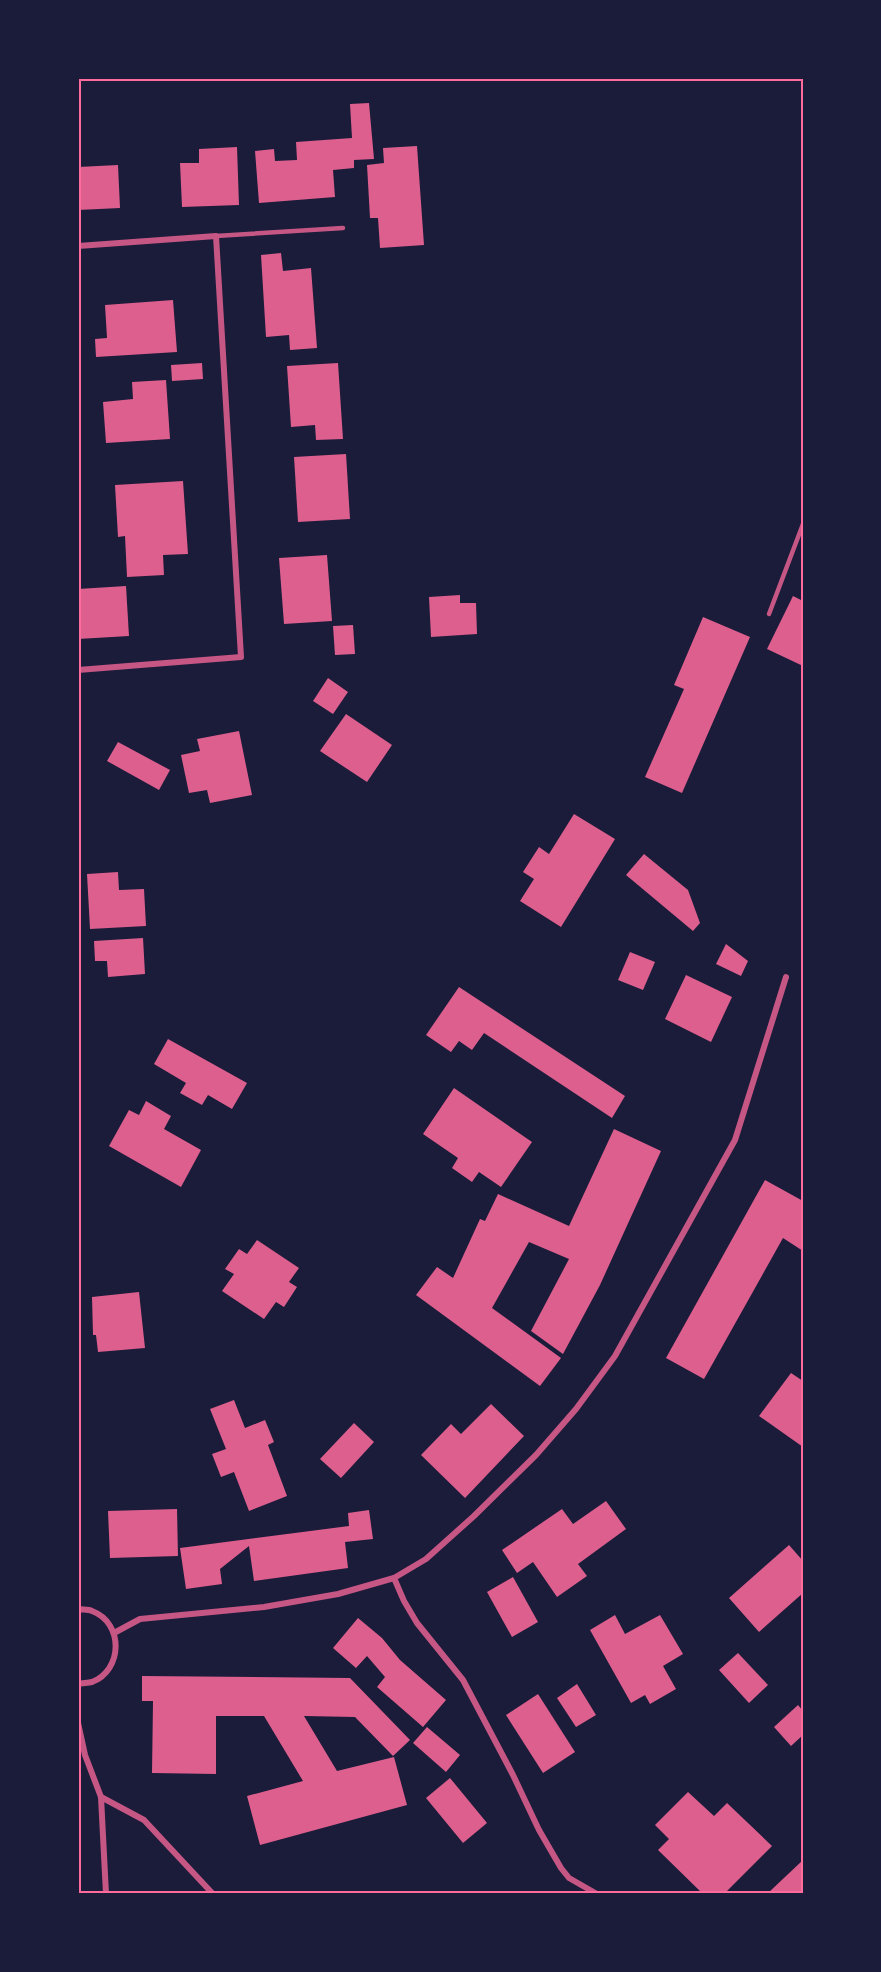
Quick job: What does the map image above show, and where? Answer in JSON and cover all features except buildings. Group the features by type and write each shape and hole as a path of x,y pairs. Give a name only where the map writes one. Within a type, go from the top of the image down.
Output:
{"street":[{"path":"78,246 216,236 241,657 78,670"},
{"path":"114,1633 140,1619 264,1607 338,1594 394,1578 426,1559 474,1516 536,1455 576,1409 615,1356 735,1140 786,977"},
{"path":"394,1578 417,1623 463,1680 561,1868 569,1878 597,1894"},
{"path":"78,1609 92,1611 106,1619 114,1633 117,1647 113,1662 105,1674 92,1682 78,1684"},
{"path":"78,1724 85,1755 101,1797 106,1894"},
{"path":"101,1797 144,1820 213,1894"}],"lane":[{"path":"216,236 343,228"},
{"path":"769,614 803,524"}]}
